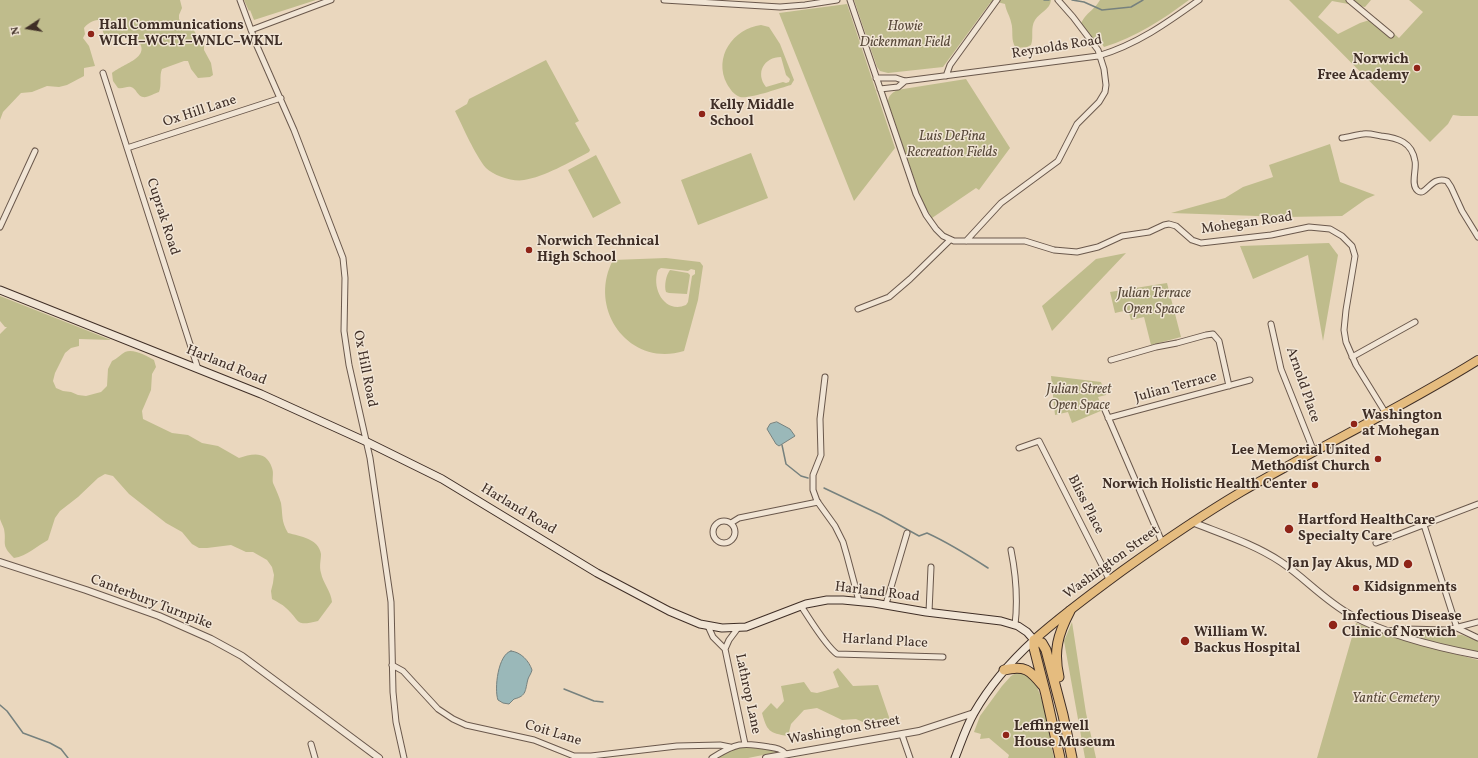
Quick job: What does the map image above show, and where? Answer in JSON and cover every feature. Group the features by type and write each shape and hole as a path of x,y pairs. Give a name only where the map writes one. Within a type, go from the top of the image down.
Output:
{"highway":[{"name":"Washington Street","path":"1034,640 1162,542 1192,522 1241,492 1445,380 1478,360"},
{"path":"1063,715 1065,702 1058,673 1056,651 1059,636 1070,611"},
{"path":"1060,758 1045,689 1034,648 1034,640 1042,644 1046,650 1063,715 1072,758"},
{"path":"1004,670 1018,668 1027,669 1045,689"}],"main road":[{"name":"Harland Road","path":"0,290 261,394 367,442 442,479 573,559 620,586 681,617 708,626 738,628 755,625 801,606 827,600 859,601 886,604 929,612 992,619 1015,625 1025,631 1034,640"},
{"name":"Washington Street","path":"974,713 1004,670 1034,640"},
{"path":"955,758 974,713"}],"street":[{"name":"Ox Hill Road","path":"240,0 251,30 281,98 311,173 343,258 343,312 345,339 350,371 367,442 391,602 393,625 393,692 396,722 404,758"},
{"path":"251,30 331,0"},
{"path":"664,0 780,7 810,5 837,0"},
{"path":"778,0 780,7"},
{"path":"850,0 919,202 936,229 950,240 890,297 858,309"},
{"path":"946,76 950,65 997,0"},
{"name":"Reynolds Road","path":"876,78 896,78 905,81 1100,55 1122,48 1152,33 1199,0"},
{"path":"1349,0 1391,35"},
{"path":"966,241 1001,203 1058,161 1077,124 1099,102 1105,92 1106,80 1100,55 1093,41 1060,1"},
{"name":"Cuprak Road","path":"103,73 198,369"},
{"name":"Reynolds Road","path":"880,89 898,87 905,81"},
{"name":"Ox Hill Lane","path":"127,148 281,98"},
{"path":"1342,138 1368,134 1390,137 1404,142 1411,150 1415,160 1414,182 1416,189 1422,192 1436,180 1442,179 1446,181 1451,186 1462,211 1478,238"},
{"path":"0,227 35,151"},
{"name":"Mohegan Road","path":"950,240 1025,241 1054,250 1077,252 1098,247 1119,236 1149,233 1168,224 1176,226 1192,240 1201,243 1271,235 1304,228 1330,229 1342,236 1352,246 1355,253 1355,262 1346,310 1344,330 1346,342 1352,357 1385,412"},
{"path":"1352,357 1414,322"},
{"name":"Arnold Place","path":"1271,324 1281,369 1314,452"},
{"path":"1111,360 1211,334 1216,336 1219,341 1229,386"},
{"path":"825,376 821,415 821,458 812,480 813,492 818,502 835,526 845,547 859,601"},
{"name":"Julian Terrace","path":"1108,418 1250,380"},
{"path":"1105,410 1162,542"},
{"name":"Bliss Place","path":"1019,448 1039,441 1110,581"},
{"path":"730,523 735,530 733,538 725,542 718,541 714,535 715,526 722,521 730,523 740,518 818,502"},
{"path":"1376,543 1478,504"},
{"path":"1192,522 1266,553 1297,573 1330,601 1346,612 1388,631 1426,644 1478,655"},
{"path":"1424,525 1457,628 1478,638"},
{"path":"886,604 907,533"},
{"path":"1011,550 1016,582 1017,608 1015,625"},
{"name":"Canterbury Turnpike","path":"0,562 159,616 211,639 242,656 379,758"},
{"path":"929,612 931,567"},
{"name":"Harland Place","path":"801,606 832,650 837,654 943,658"},
{"path":"1388,631 1405,629 1442,630 1457,628 1478,622"},
{"name":"Lathrop Lane","path":"708,626 713,637 725,649 745,744"},
{"name":"Lathrop Lane","path":"725,649 729,640 738,628"},
{"name":"Coit Lane","path":"392,665 404,671 438,709 457,722 534,740 574,756 591,756 677,746 720,745 730,747"},
{"name":"Washington Street","path":"766,758 902,735 933,727 974,713"},
{"path":"902,735 910,758"},
{"path":"311,744 315,758"},
{"name":"Lathrop Lane","path":"712,758 730,747 745,744 780,749 786,754"}],"green space":[{"path":"0,0 180,0 182,8 179,19 181,22 192,27 196,34 204,42 204,50 211,63 213,75 210,77 198,78 191,69 188,61 184,61 162,69 159,92 141,97 131,87 118,88 113,81 112,73 136,59 142,50 135,37 120,36 106,39 100,22 96,20 90,22 84,28 85,34 83,38 89,46 95,66 84,68 84,76 67,85 59,87 47,86 32,92 21,93 3,112 0,120"},
{"path":"244,0 316,0 254,20"},
{"name":"Howie Dickenman Field","path":"854,0 1051,0 1047,9 1035,20 1031,45 1027,47 1016,48 1014,45 1012,25 1005,4 997,2 990,3 943,67 888,73 880,71 877,67"},
{"path":"1100,0 1189,0 1138,33 1104,47 1102,44 1095,46 1079,28 1086,15"},
{"name":"Norwich Free Academy","path":"1289,0 1371,0 1365,7 1332,1 1318,17 1338,34 1360,23 1376,18 1399,38 1423,12 1409,0 1478,0 1478,116 1453,115 1448,124 1430,142"},
{"path":"847,4 895,148 854,201 779,13"},
{"path":"761,25 769,27 780,44 794,80 791,85 758,95 740,97 731,90 727,84 723,74 722,64 728,46 734,38 751,28","holes":["781,57 786,75 790,79 789,82 783,82 766,87 761,76 761,71 770,60"]},
{"path":"546,60 579,121 575,123 590,150 589,152 557,169 540,176 524,180 515,180 499,176 486,168 469,141 455,111 467,104 469,99"},
{"name":"Luis DePina Recreation Fields","path":"966,79 1010,148 979,190 976,188 932,218 921,199 888,100 893,92 897,90"},
{"path":"1330,144 1340,182 1375,195 1366,199 1342,216 1286,217 1171,213 1225,198 1243,187 1273,177 1269,165"},
{"path":"751,153 768,198 698,225 681,180"},
{"path":"596,155 621,203 593,218 568,170"},
{"path":"1329,243 1338,255 1323,341 1308,255 1253,279 1240,246"},
{"path":"1126,253 1052,331 1042,306 1096,259"},
{"path":"666,258 700,262 703,266 698,300 684,351 664,354 646,351 631,343 618,330 610,315 605,297 606,279 613,260","holes":["661,268 688,271 691,269 695,270 695,274 692,276 688,302 686,305 678,307 666,303 658,292 656,285 658,270"]},
{"path":"670,270 688,273 690,275 687,294 666,292 665,287 667,275"},
{"name":"Julian Terrace Open Space","path":"1167,283 1181,337 1151,345 1144,317 1131,320 1128,310 1115,313 1110,292"},
{"path":"0,296 111,340 79,339 79,346 71,348 65,353 55,373 53,381 56,388 86,396 101,392 107,386 108,369 112,361 128,351 140,353 154,360 156,367 152,374 151,390 142,411 143,419 172,433 188,435 202,443 218,446 239,458 249,455 258,455 266,458 273,470 273,483 281,503 283,522 288,533 308,539 320,549 321,573 332,602 318,621 301,623 281,604 272,599 271,591 274,575 272,567 267,560 253,552 246,552 231,545 199,548 192,544 182,532 166,523 129,494 113,476 105,474 98,478 78,497 60,511 55,518 48,540 28,553 14,558 5,547 5,534 0,519 0,334 7,327 5,327 0,321"},
{"name":"Julian Street Open Space","path":"1051,376 1101,382 1106,395 1098,397 1103,410 1072,423 1068,412 1055,415"},
{"path":"1072,622 1086,713 1096,758 1085,758 1064,641"},
{"name":"Yantic Cemetery","path":"1356,623 1410,642 1478,660 1478,758 1317,758"},
{"path":"1406,632 1462,635 1478,641 1478,652 1434,642 1406,634"},
{"path":"838,668 853,686 878,685 890,720 865,723 856,719 842,720 817,708 804,710 791,724 788,736 777,734 767,727 762,713 771,703 777,709 784,701 781,686 804,682 811,692 817,693 839,687 833,672"},
{"path":"1020,671 1031,678 1036,684 1040,693 1054,758 1008,758 1009,755 989,738 980,739 981,734 974,732 980,716 1002,686 1011,676"},
{"path":"743,747 766,749 778,752 748,758 716,758 729,751"}],"water":[{"path":"777,422 790,429 795,436 779,446 776,444 767,429 770,424"},
{"path":"511,651 518,653 524,658 529,663 532,670 523,694 509,704 498,700 497,680 503,658"}],"waterway":[{"path":"1044,0 1049,0"},
{"path":"1072,0 1084,2 1102,10 1131,7 1143,0"},
{"path":"782,445 786,464 801,476 808,478"},
{"path":"824,488 881,515 919,536 927,533 958,549 988,568"},
{"path":"564,689 594,701 603,702"},
{"path":"0,705 7,711 23,733 50,743 61,749 68,758"}],"place":[{"name":"Hall Communications WICH–WCTY–WNLC–WKNL","path":"91,34"},
{"name":"Norwich Free Academy","path":"1417,68"},
{"name":"Kelly Middle School","path":"702,114"},
{"name":"Norwich Technical High School","path":"529,250"},
{"name":"Washington at Mohegan","path":"1354,424"},
{"name":"Lee Memorial United Methodist Church","path":"1378,459"},
{"name":"Norwich Holistic Health Center","path":"1315,485"},
{"name":"Hartford HealthCare Specialty Care","path":"1289,529"},
{"name":"Jan Jay Akus, MD","path":"1408,564"},
{"name":"Kidsignments","path":"1356,588"},
{"name":"Infectious Disease Clinic of Norwich","path":"1333,625"},
{"name":"William W. Backus Hospital","path":"1185,641"},
{"name":"Leffingwell House Museum","path":"1006,735"}]}
